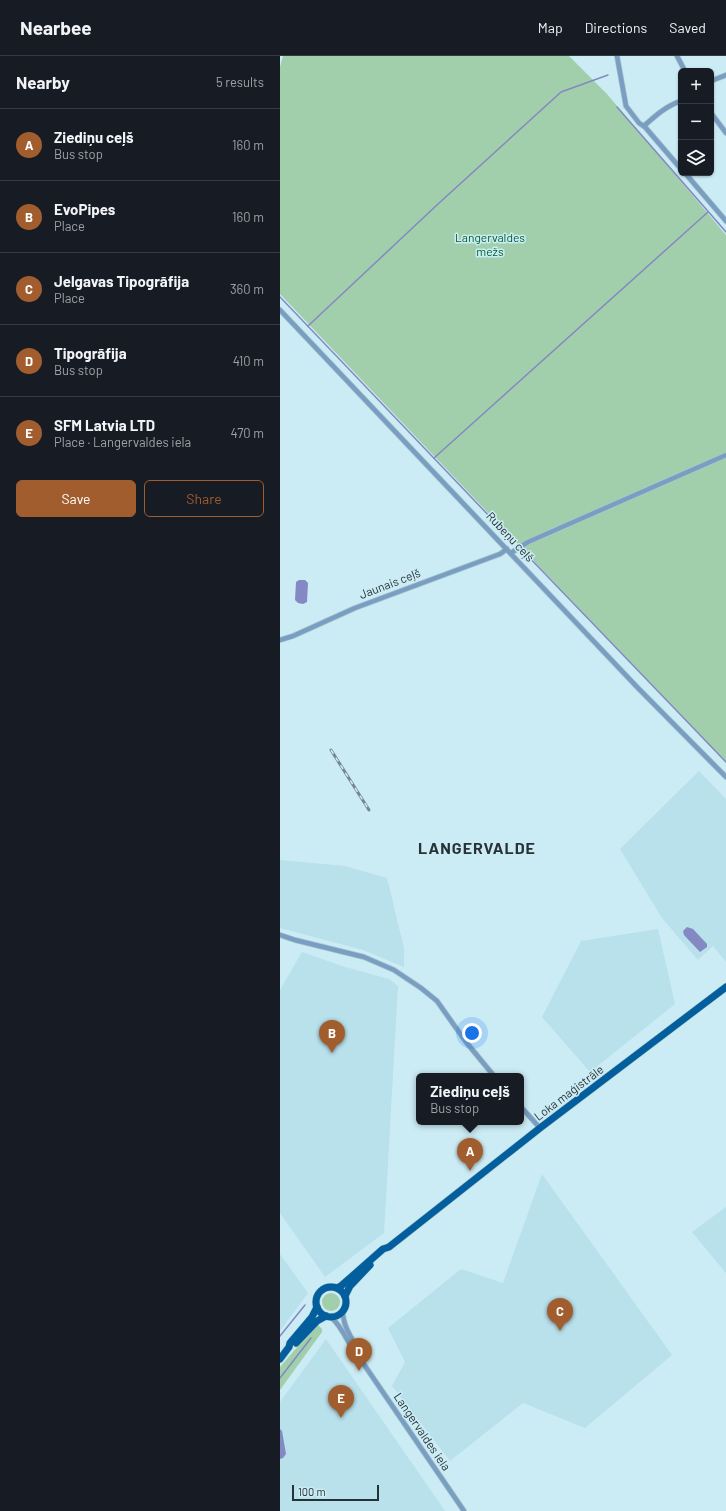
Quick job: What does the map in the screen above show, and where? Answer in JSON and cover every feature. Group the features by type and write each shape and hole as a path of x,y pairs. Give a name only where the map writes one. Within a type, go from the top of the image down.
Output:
{"main road":[{"name":"Loka maģistrāle","path":"280,1359 289,1347 290,1343 316,1311 317,1297 323,1290 329,1287 337,1288 341,1286 383,1249 389,1246 540,1128 726,987"},
{"name":"Loka maģistrāle","path":"289,1347 295,1344 317,1322 328,1316 339,1314 343,1311 346,1304 345,1296 350,1286 368,1267 386,1252 389,1246"},
{"path":"337,1288 345,1296"},
{"path":"317,1306 319,1310 328,1316"}],"street":[{"path":"616,56 626,106 636,120 644,126 678,166"},
{"path":"677,56 683,68"},
{"path":"714,80 726,74"},
{"path":"644,126 658,113 678,102"},
{"path":"714,118 726,133"},
{"path":"688,176 726,220"},
{"name":"Rubeņu ceļš","path":"280,310 637,687 726,777"},
{"path":"511,553 528,542 726,456"},
{"name":"Jaunais ceļš","path":"280,640 293,636 355,608 500,554 507,549"},
{"path":"280,935 354,954 394,970 437,1001 466,1042 492,1073"},
{"path":"524,1110 540,1128"},
{"name":"Langervaldes iela","path":"343,1311 345,1322 363,1363"},
{"name":"Langervaldes iela","path":"328,1316 339,1325 353,1350 464,1511"}],"shaded area":[{"path":"699,771 726,799 726,962 713,946 698,960 662,918 620,849"},
{"path":"280,860 345,866 387,878 404,948 404,967 363,950 280,928"},
{"path":"658,929 675,1004 590,1072 542,1017 581,941"},
{"path":"302,952 345,967 389,979 398,986 384,1233 325,1277 280,1213 280,990"},
{"path":"542,1174 672,1355 585,1428 523,1403 450,1461 392,1386 405,1362 388,1328 461,1269 503,1283"},
{"path":"726,1207 726,1273 692,1232"},
{"path":"280,1254 308,1293 280,1331"},
{"path":"326,1339 445,1511 280,1511 280,1402"}],"green space":[{"name":"Langervaldes mežs","path":"283,56 569,56 607,94 726,235 726,763 280,294 280,67"},
{"path":"327,1293 335,1293 340,1298 338,1309 335,1311 327,1311 322,1306 322,1298"},
{"path":"317,1324 322,1329 322,1332 280,1390 280,1367"}],"water":[{"path":"299,580 305,580 308,583 307,602 303,604 298,603 295,600 296,582"},
{"path":"687,927 693,929 707,944 707,947 700,952 684,935 683,931"},
{"path":"280,1429 282,1431 286,1454 280,1459"}],"waterway":[{"path":"308,326 438,204 561,92 608,75"},
{"path":"617,107 726,232"},
{"path":"434,458 708,212"},
{"path":"280,297 514,542"},
{"path":"523,551 726,762"},
{"path":"280,1336 305,1305"},
{"path":"280,1378 311,1338"}],"railway":[{"path":"331,750 369,810"}],"place":[{"name":"EvoPipes","path":"332,1053"},
{"name":"Ziediņu ceļš","path":"470,1171"},
{"name":"Jelgavas Tipogrāfija","path":"560,1331"},
{"name":"Tipogrāfija","path":"359,1371"},
{"name":"SFM Latvia LTD","path":"341,1418"}],"district":[{"name":"LANGERVALDE","path":"477,848"}]}
